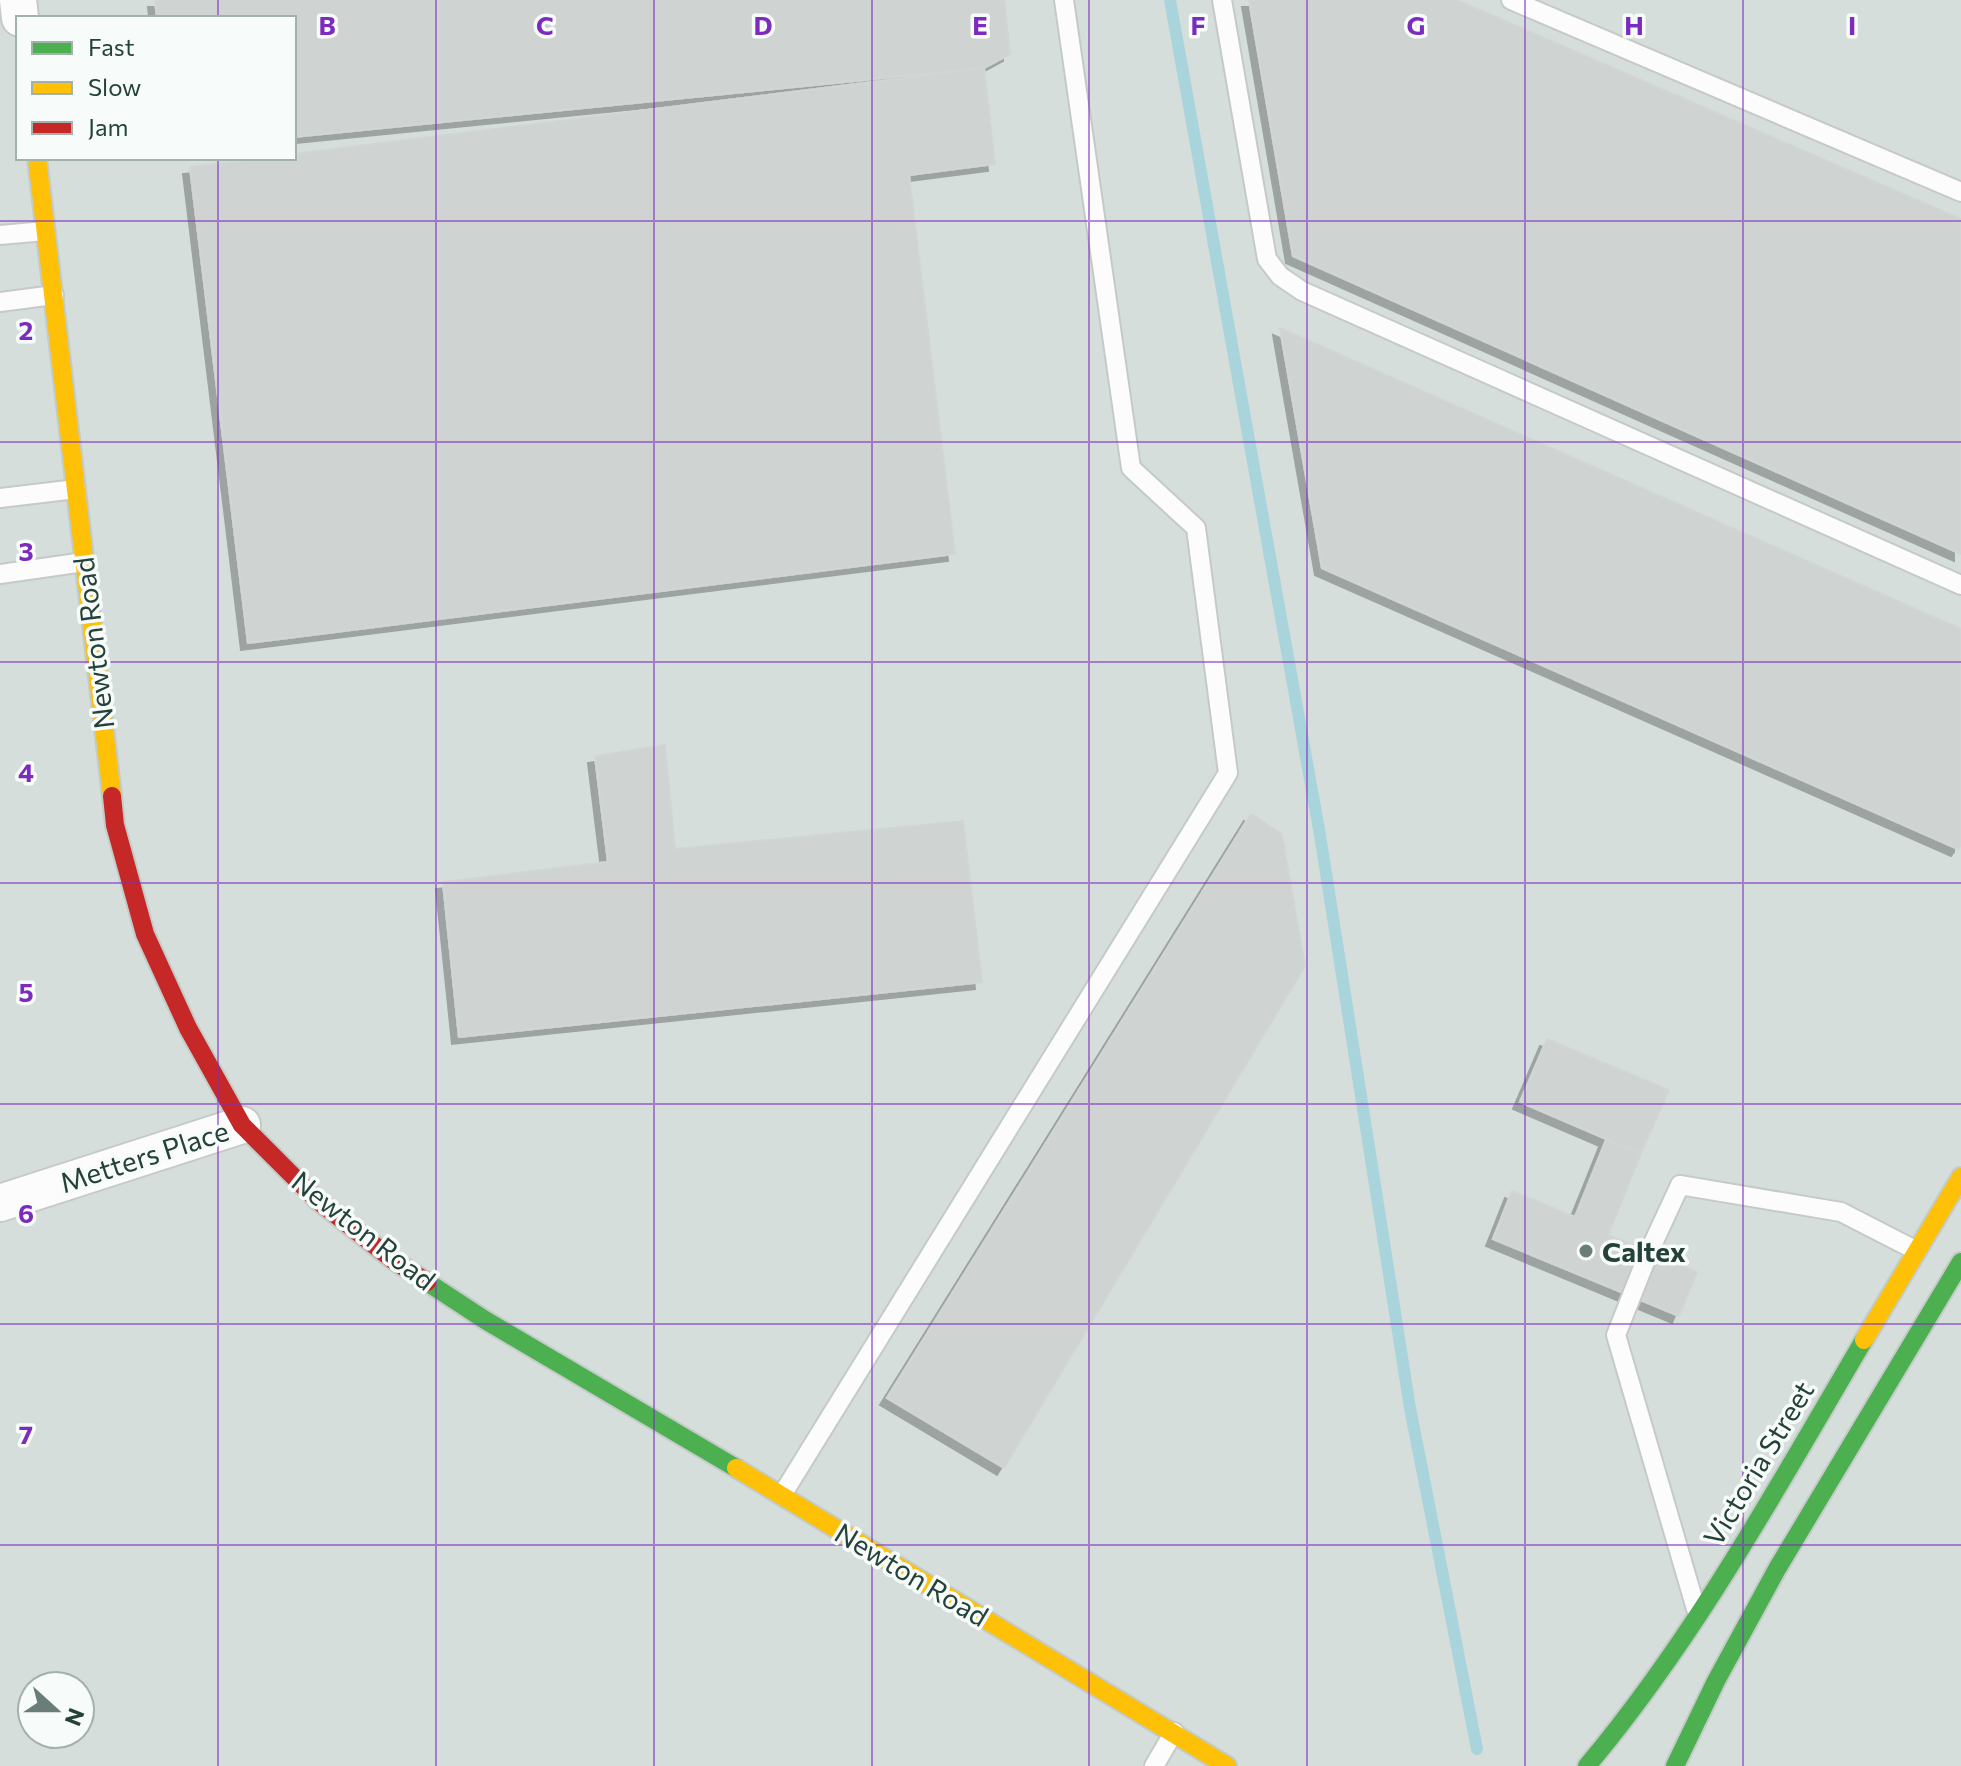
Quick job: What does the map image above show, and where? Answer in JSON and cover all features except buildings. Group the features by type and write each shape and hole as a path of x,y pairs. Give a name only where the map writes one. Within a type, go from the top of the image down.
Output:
{"street":[{"name":"Newton Road","path":"37,160 115,825 145,934 188,1028 242,1125 317,1200 393,1260 485,1320 782,1495 1227,1766"},
{"name":"Metters Place","path":"0,1203 242,1125"},
{"name":"Victoria Street","path":"1587,1766 1673,1656 1961,1177"},
{"path":"1675,1766 1716,1681 1777,1569 1961,1262"}],"lane":[{"path":"782,1495 1228,773 1196,528 1131,468 1064,0"},
{"path":"1222,0 1267,259 1280,276 1302,291 1961,585"},
{"path":"1511,0 1961,192"},
{"path":"0,235 45,231"},
{"path":"0,302 54,295"},
{"path":"0,498 76,489"},
{"path":"0,574 84,562"},
{"path":"1698,1615 1616,1335 1680,1185 1841,1212 1917,1251"},
{"path":"1154,1766 1174,1732"}],"shaded area":[{"path":"0,0 1961,0 1961,1766 0,1766"}],"waterway":[{"path":"1170,0 1320,835 1410,1408 1477,1749"}],"traffic: fast":[{"path":"1675,1766 1716,1681 1777,1569 1961,1262"},
{"path":"427,1282 485,1320 736,1468"},
{"path":"1587,1766 1627,1716 1700,1613 1864,1340"}],"traffic: slow":[{"path":"37,160 112,796"},
{"path":"1864,1340 1961,1177"},
{"path":"736,1468 1227,1766"}],"traffic: jam":[{"path":"112,796 115,825 145,934 188,1028 242,1125 317,1200 393,1260 427,1282"}],"place":[{"name":"Caltex","path":"1586,1251"}]}
